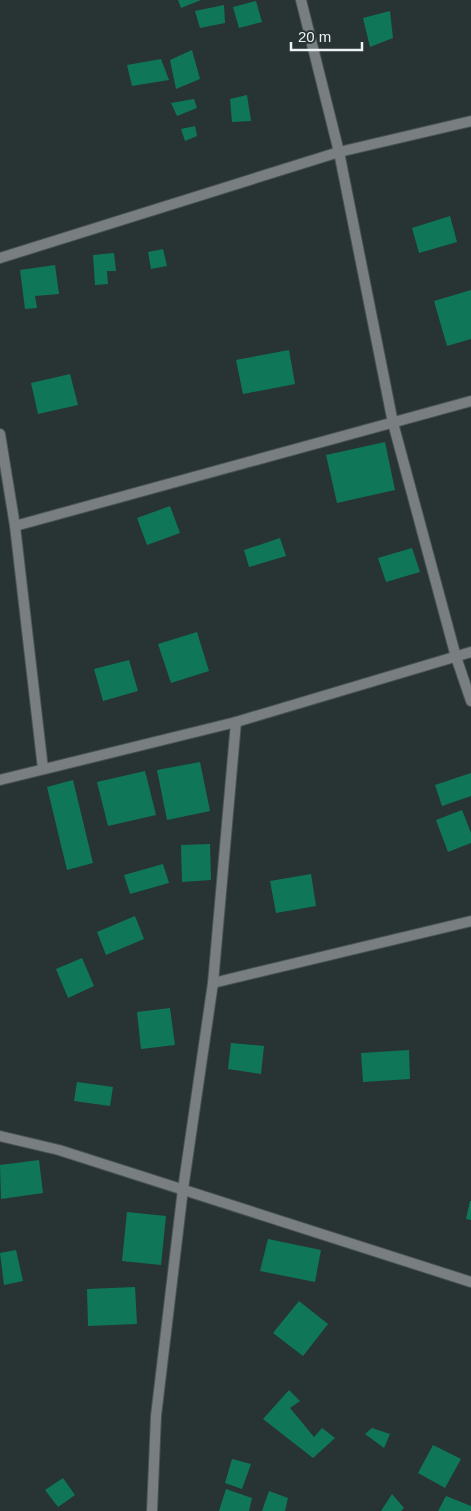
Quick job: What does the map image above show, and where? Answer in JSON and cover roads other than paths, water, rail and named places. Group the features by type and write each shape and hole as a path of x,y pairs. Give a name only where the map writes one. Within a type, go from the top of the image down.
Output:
{"street":[{"path":"301,0 339,152 393,424 456,657 471,701"},
{"path":"0,258 339,152 471,121"},
{"path":"16,526 393,424 471,401"},
{"path":"0,434 16,526 43,769"},
{"path":"0,780 236,722 471,652"},
{"path":"152,1511 156,1416 183,1189 213,983 236,722"},
{"path":"213,983 471,921"},
{"path":"0,1136 59,1150 471,1282"}]}
